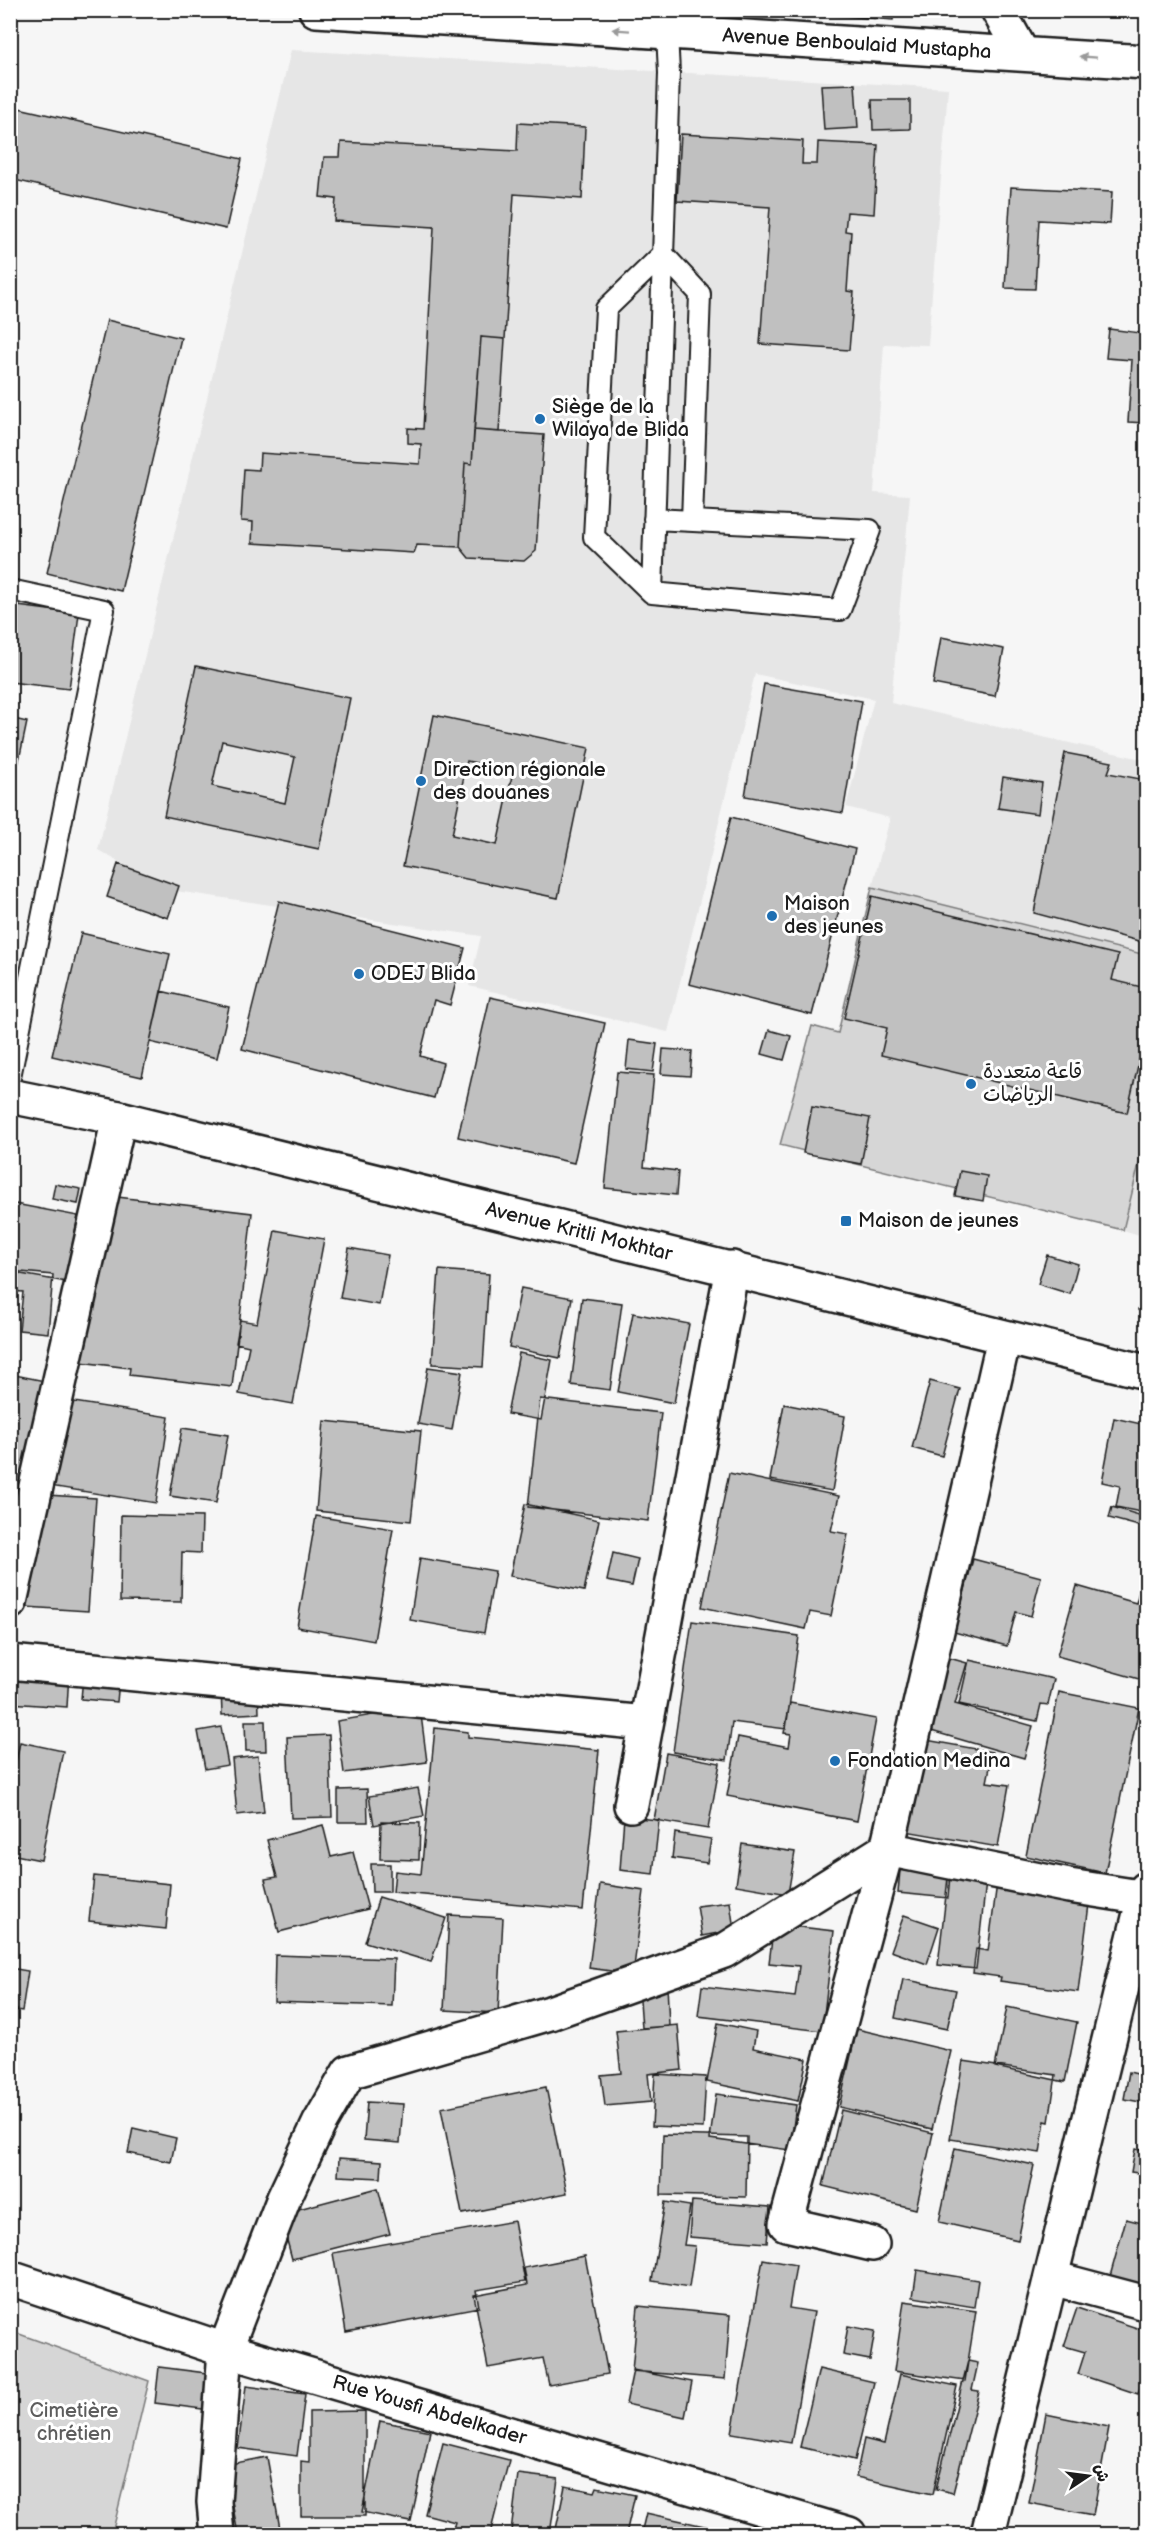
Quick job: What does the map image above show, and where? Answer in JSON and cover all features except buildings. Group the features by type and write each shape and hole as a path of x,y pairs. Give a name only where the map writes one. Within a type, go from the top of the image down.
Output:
{"street":[{"name":"Avenue Benboulaid Mustapha","path":"316,10 1146,62"},
{"path":"998,10 1022,53"},
{"name":"Avenue Kritli Mokhtar","path":"10,1096 118,1118 1146,1372"},
{"path":"10,1602 118,1118"},
{"path":"631,1805 732,1269"},
{"path":"872,2244 786,2224 887,1849 1004,1338"},
{"path":"10,1662 646,1723"},
{"path":"217,2535 214,2502 225,2350 284,2198 319,2124 349,2072 550,2013 724,1951 887,1849 1070,1886 1146,1895 988,2535"},
{"name":"Rue Yousfi Abdelkader","path":"10,2278 225,2350 849,2535"},
{"path":"1052,2278 1146,2303"}],"lane":[{"path":"652,593 669,73 667,33"},
{"path":"663,254 700,294 692,521"},
{"path":"654,519 870,530 840,610 652,593 594,537 606,309 663,254"},
{"path":"10,590 104,610 10,1077"}],"shaded area":[{"name":"Siège de la Wilaya de Blida","path":"291,50 948,88 928,345 884,344 874,493 910,495 891,703 1146,760 1146,955 872,887 890,818 846,807 874,699 755,674 668,1032 469,986 481,936 169,890 98,850"},
{"path":"1146,1135 1146,1237 1123,1230"}],"green space":[{"name":"قاعة متعددة الرياضات","path":"872,887 1146,955 1146,1135 1123,1230 780,1145 812,1026 838,1033"},
{"name":"Cimetière chrétien","path":"11,2331 149,2381 112,2534 11,2534"}],"place":[{"name":"Siège de la Wilaya de Blida","path":"540,419"},
{"name":"Direction régionale des douanes","path":"421,781"},
{"name":"Maison des jeunes","path":"772,916"},
{"name":"ODEJ Blida","path":"359,974"},
{"name":"قاعة متعددة الرياضات","path":"971,1084"},
{"name":"Maison de jeunes","path":"846,1221"},
{"name":"Fondation Medina","path":"835,1761"}]}
